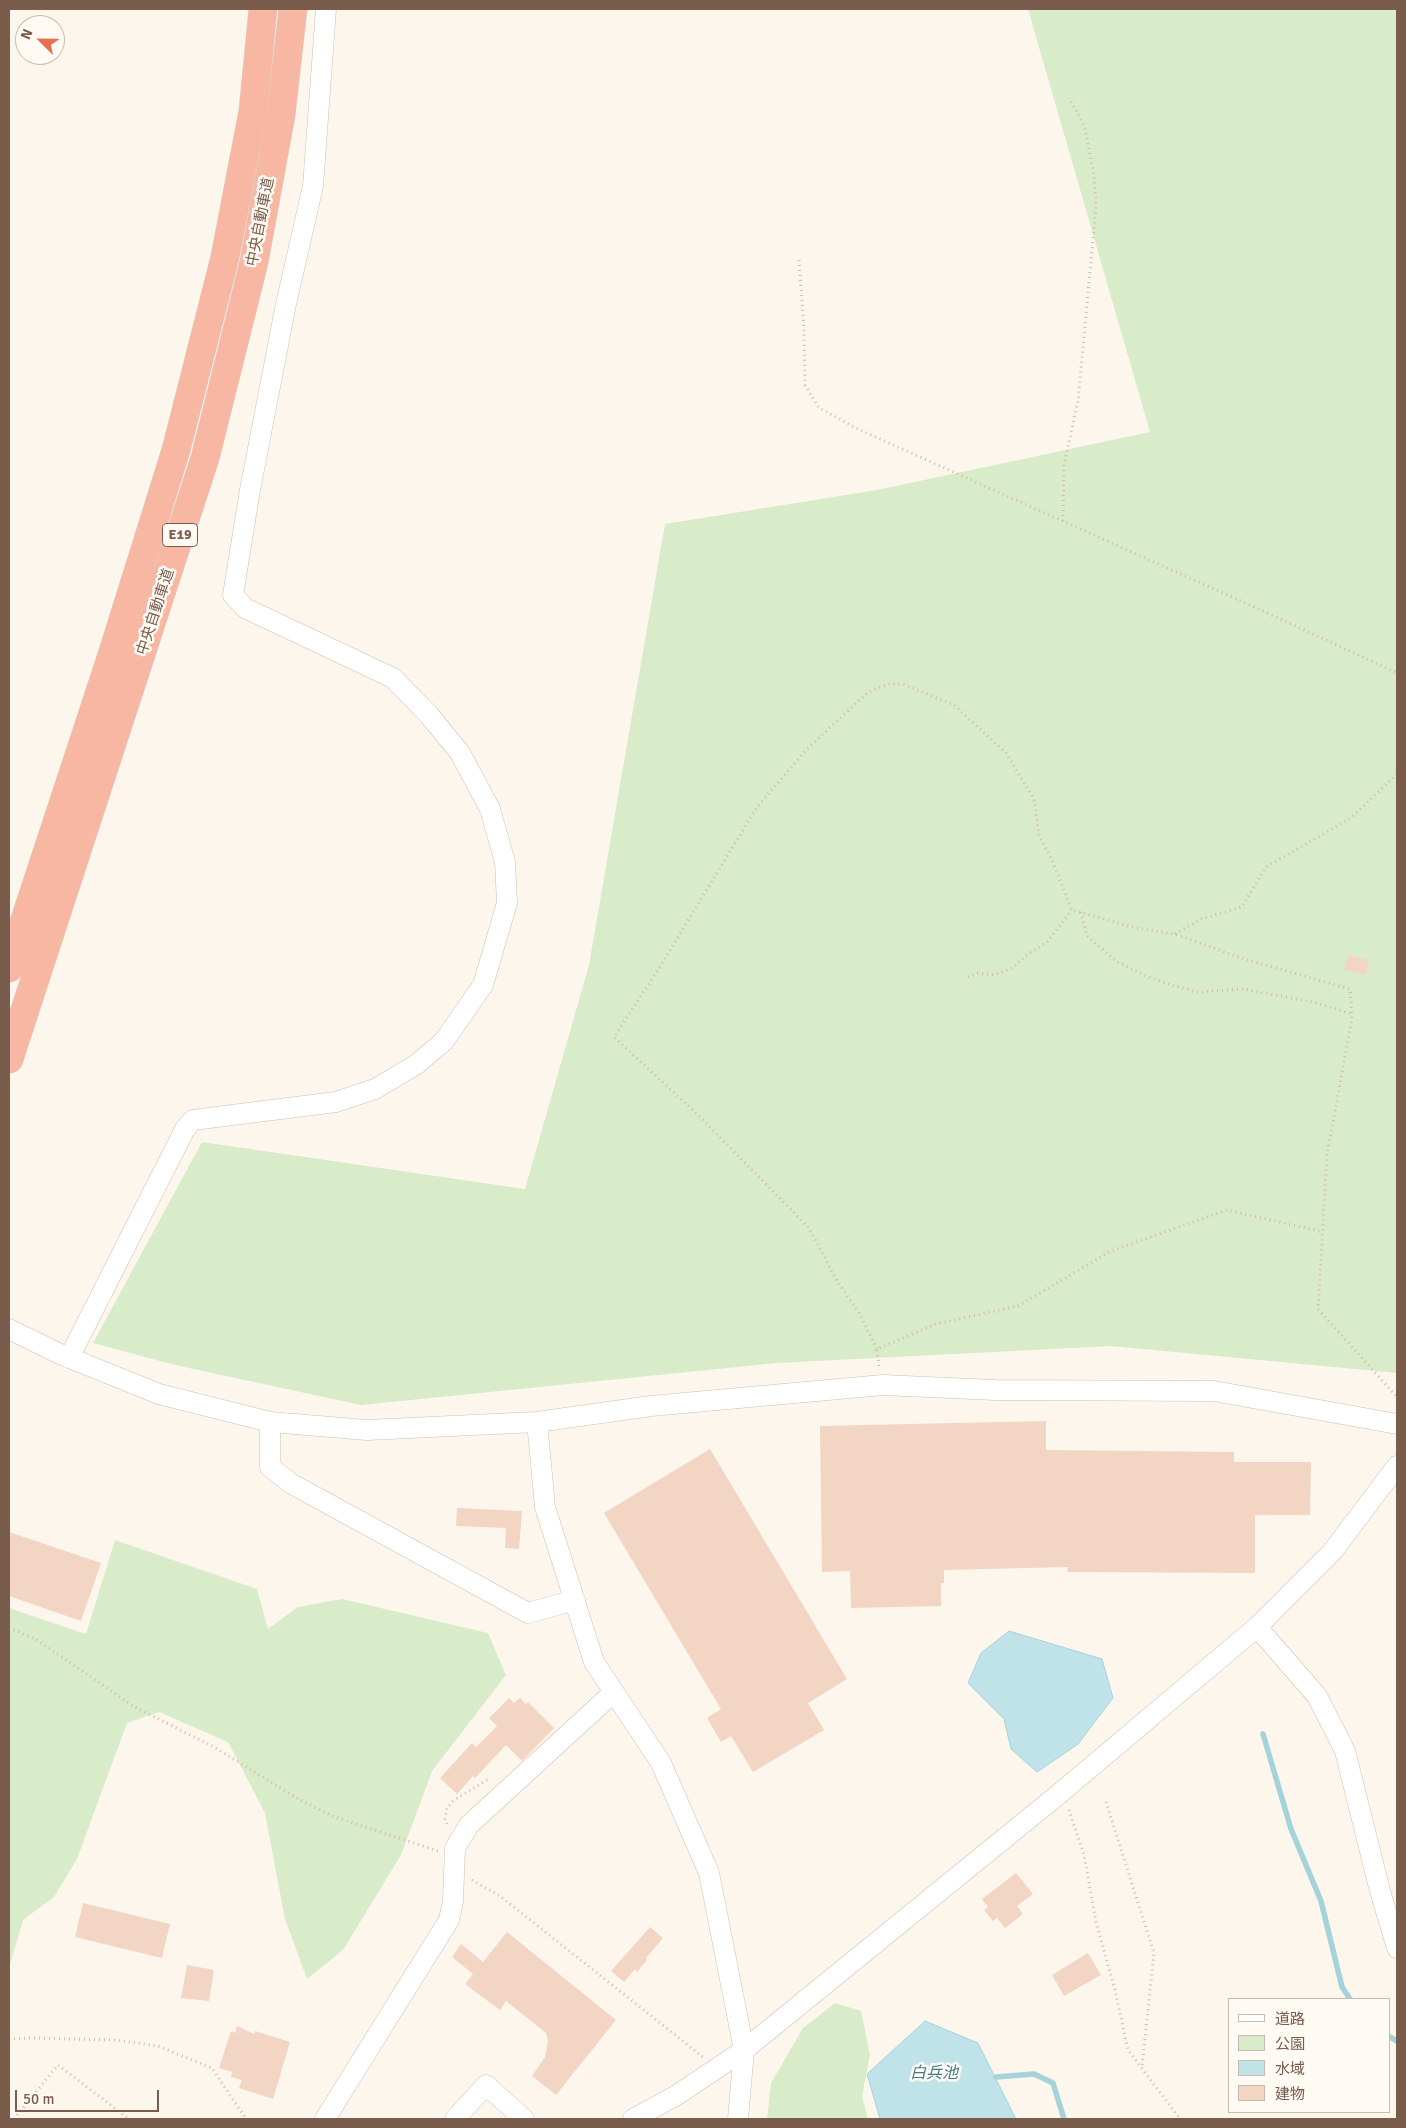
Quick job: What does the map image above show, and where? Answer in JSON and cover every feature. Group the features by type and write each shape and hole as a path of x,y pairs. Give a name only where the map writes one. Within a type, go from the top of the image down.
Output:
{"highway":[{"name":"中央自動車道","path":"9,968 112,655 176,450 224,257 253,111 263,9"},
{"name":"中央自動車道","path":"9,1059 205,458 254,262 281,115 293,9"}],"street":[{"path":"69,1358 185,1130 193,1120 336,1102 375,1089 417,1064 444,1041 483,985 506,903 505,862 490,809 460,754 429,715 393,678 244,608 233,595 250,490 286,304 313,186 326,9"},
{"path":"9,1329 69,1358 159,1394 270,1422 367,1430 537,1422 651,1406 882,1385 995,1390 1214,1391 1397,1424"},
{"path":"270,1422 270,1467 292,1484 528,1613 575,1600"},
{"path":"537,1422 545,1507 594,1662 661,1763 709,1873 744,2050 738,2119"},
{"path":"633,2119 677,2094 744,2050 1059,1794 1257,1627 1332,1552 1397,1466"},
{"path":"1257,1627 1317,1696 1345,1751 1380,1891 1397,1948"},
{"path":"325,2119 448,1920 453,1901 455,1848 469,1825 613,1693"},
{"path":"455,2119 486,2085 524,2119"}],"path":[{"path":"1063,521 1064,465 1078,402 1096,207 1094,175 1084,125 1069,98"},
{"path":"799,260 804,327 805,385 818,408 860,430 1397,673"},
{"path":"882,1385 877,1349 809,1228 697,1114 614,1037 658,970 757,807 807,749 868,692 889,684 903,684 954,706 1006,753 1034,799 1039,835 1052,860 1072,910"},
{"path":"1175,934 1201,919 1242,907 1266,867 1351,818 1397,774"},
{"path":"1072,910 1136,928 1175,934 1241,958 1350,990 1352,1014 1327,1155 1318,1309 1397,1397"},
{"path":"968,977 978,973 994,975 1012,968 1028,954 1047,942 1072,910"},
{"path":"1080,912 1087,936 1116,961 1154,979 1198,992 1244,989 1317,1003 1352,1014"},
{"path":"877,1349 936,1324 1018,1306 1111,1251 1227,1210 1323,1232"},
{"path":"9,1628 37,1640 133,1706 214,1747 300,1800 335,1817 455,1864 500,1896 717,2068"},
{"path":"1059,1794 1071,1813 1084,1855 1096,1922 1115,1990 1128,2050 1180,2119"},
{"path":"1106,1802 1154,1953 1142,2069"},
{"path":"9,2039 115,2040 158,2046 212,2068 246,2119"},
{"path":"14,2119 58,2065 129,2119"}],"green space":[{"path":"1028,9 1397,9 1397,1373 1111,1346 777,1363 361,1405 175,1365 93,1343 202,1142 525,1189 589,965 665,524 877,490 1150,432"},
{"path":"115,1540 257,1589 268,1629 298,1607 342,1599 488,1633 506,1675 432,1771 401,1855 343,1950 307,1979 285,1919 265,1813 228,1742 159,1712 127,1723 77,1859 54,1897 23,1920 9,1968 9,1608 86,1634"},
{"path":"835,2003 861,2011 870,2055 862,2096 868,2119 767,2119 771,2083 803,2028"}],"water":[{"path":"1009,1631 1102,1659 1113,1698 1078,1744 1037,1772 1011,1749 1004,1719 968,1683 981,1653"},
{"name":"白兵池","path":"925,2021 978,2043 1016,2119 880,2119 867,2074"}],"building":[{"path":"1348,955 1369,960 1366,975 1344,970"},
{"path":"1046,1421 1046,1450 1234,1452 1234,1462 1311,1462 1310,1515 1255,1515 1255,1573 1067,1572 1068,1567 944,1570 944,1583 941,1583 941,1606 851,1608 850,1571 822,1572 820,1426"},
{"path":"710,1449 847,1679 808,1703 824,1730 753,1772 731,1736 721,1742 707,1718 721,1709 604,1513"},
{"path":"457,1508 522,1511 519,1549 505,1548 506,1528 456,1526"},
{"path":"9,1532 101,1563 81,1621 9,1596"},
{"path":"509,1698 514,1703 520,1698 526,1704 528,1702 554,1728 522,1761 506,1745 457,1794 440,1778 472,1743 476,1747 497,1726 489,1718"},
{"path":"1016,1873 1033,1894 1017,1906 1023,1914 1005,1928 997,1918 993,1921 984,1910 988,1907 982,1899"},
{"path":"83,1903 170,1924 162,1958 75,1937"},
{"path":"650,1927 663,1938 637,1972 635,1969 624,1982 611,1971"},
{"path":"507,1932 616,2020 556,2095 532,2076 545,2057 548,2041 546,2033 506,2001 500,2010 465,1984 473,1974 452,1957 461,1944 483,1962"},
{"path":"1088,1953 1101,1975 1064,1996 1052,1975"},
{"path":"187,1965 214,1970 209,2001 181,1998"},
{"path":"237,2026 254,2034 255,2031 290,2042 273,2099 239,2088 242,2080 231,2077 232,2072 219,2068 231,2031 235,2033"}],"waterway":[{"path":"1263,1734 1291,1829 1321,1901 1342,1987 1349,1998"},
{"path":"1391,2038 1397,2041"},
{"path":"996,2077 1034,2074 1053,2083 1064,2119"}]}
